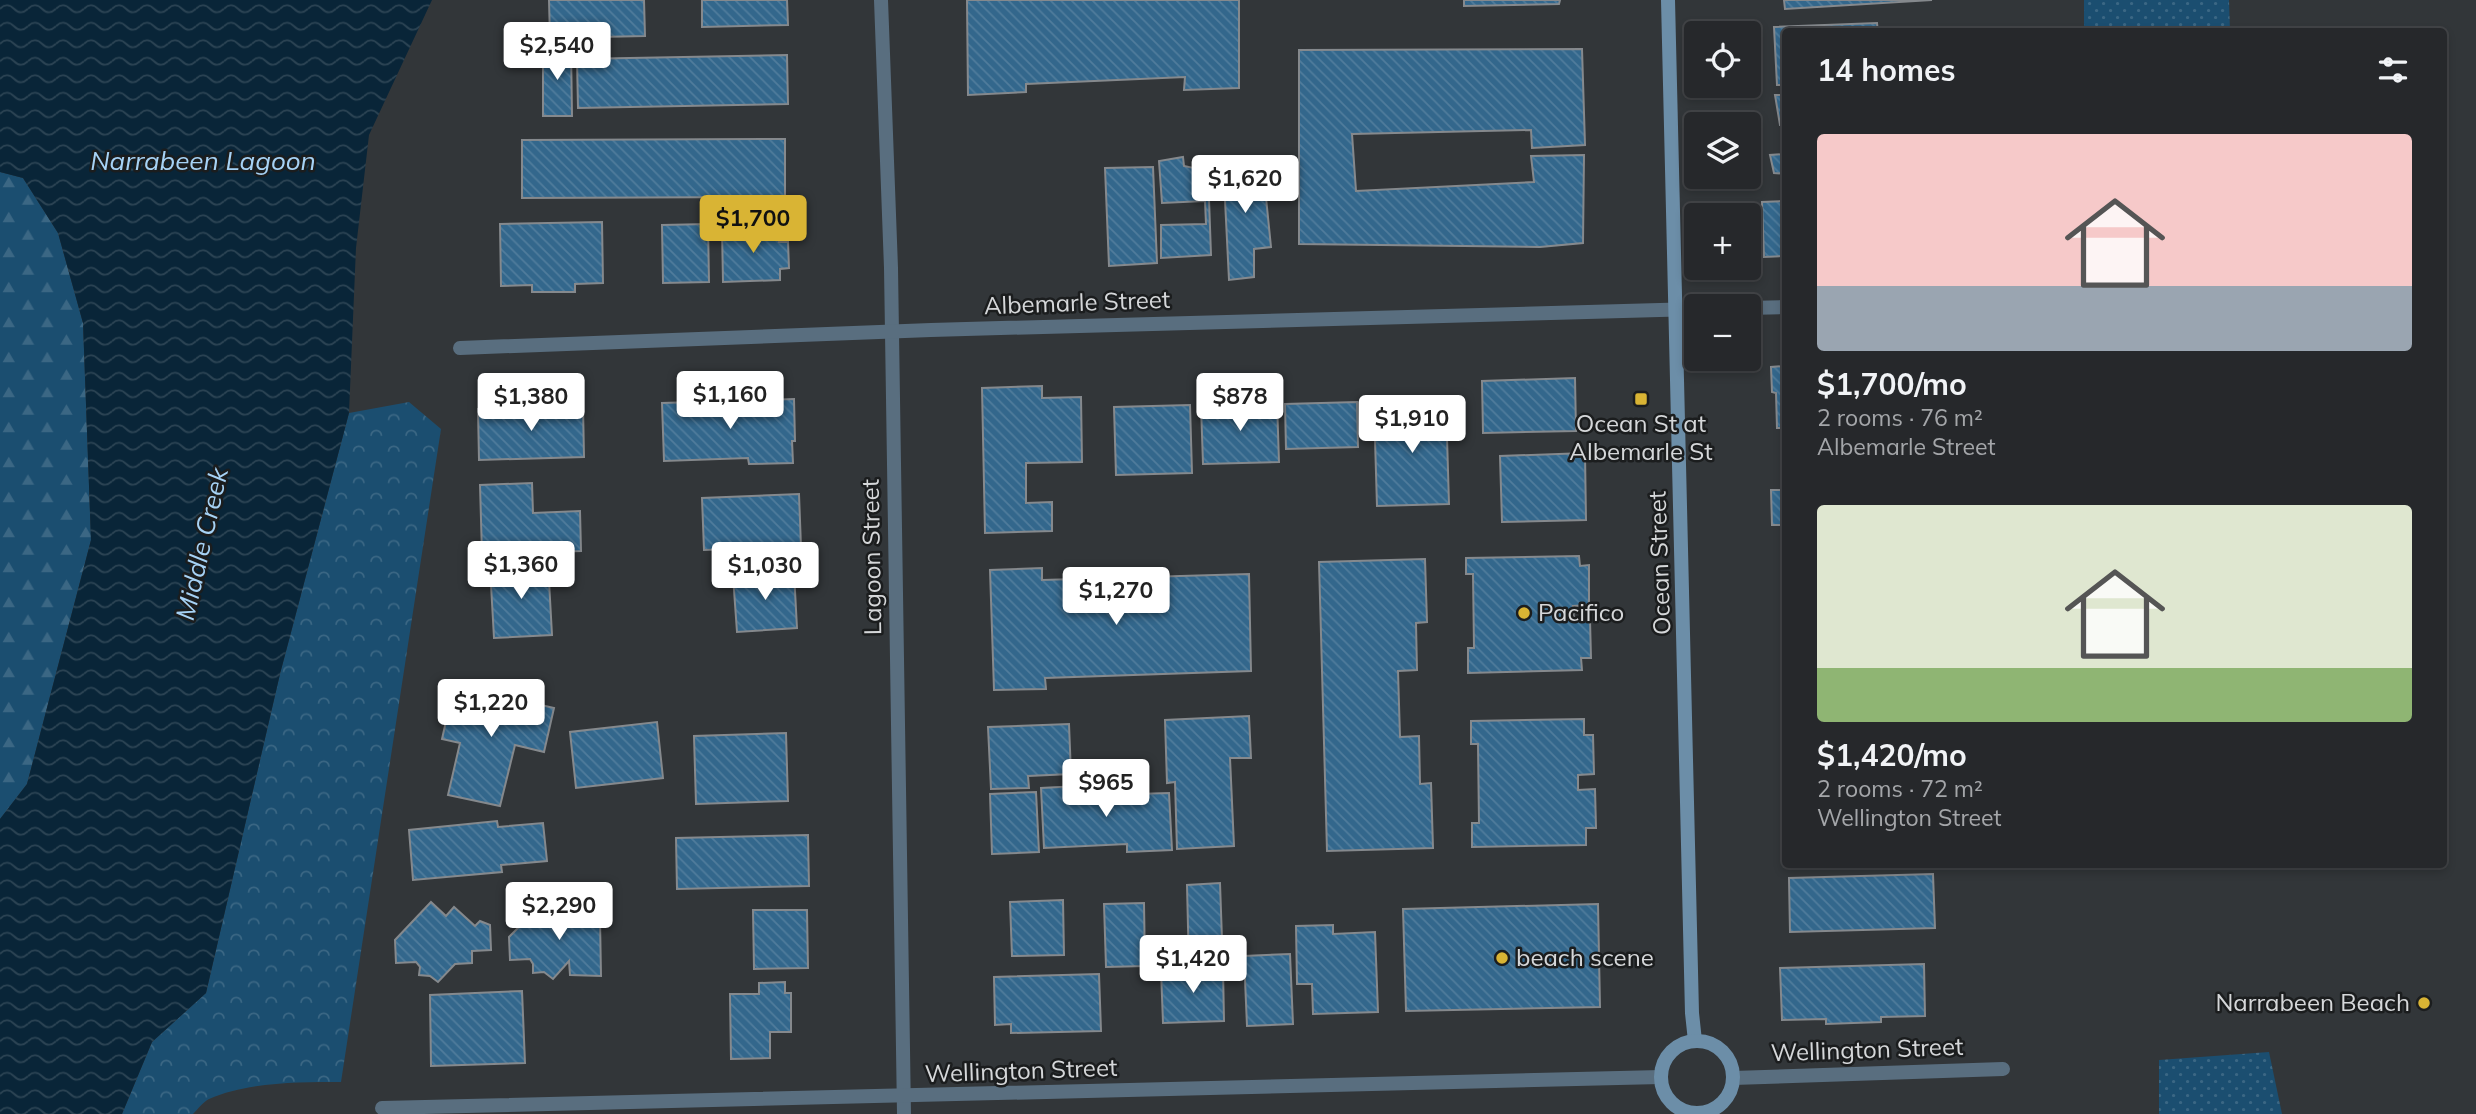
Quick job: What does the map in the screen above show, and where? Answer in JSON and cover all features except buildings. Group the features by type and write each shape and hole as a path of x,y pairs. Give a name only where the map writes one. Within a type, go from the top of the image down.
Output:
{"street":[{"name":"Lagoon Street","path":"881,0 891,268 904,1114"},
{"name":"Ocean Street","path":"1668,0 1692,915 1692,1013 1695,1041"},
{"path":"1761,308 1782,307"},
{"name":"Albemarle Street","path":"460,348 891,332 1684,309"},
{"path":"1695,1041 1707,1042 1718,1047 1726,1056 1731,1066 1731,1089 1717,1107 1695,1113 1675,1105 1662,1088 1661,1077 1667,1056 1675,1048 1695,1041"},
{"name":"Wellington Street","path":"1732,1078 2003,1069"},
{"name":"Wellington Street","path":"382,1108 1661,1077"}],"green space":[{"path":"2084,0 2229,0 2230,28 2084,28"},
{"path":"0,172 23,178 58,233 83,323 91,540 27,784 0,819"},
{"path":"409,402 441,429 341,1082 291,1083 240,1089 209,1099 193,1114 122,1114 152,1042 206,993 280,674 349,413"},
{"path":"2269,1052 2282,1114 2159,1114 2159,1060"}],"water":[{"name":"Narrabeen Lagoon","path":"0,0 432,0 369,135 356,248 349,413 280,674 206,993 152,1042 122,1114 0,1114 0,819 27,784 91,540 83,323 58,233 23,178 0,172"}],"place":[{"name":"Ocean St at Albemarle St","path":"1641,399"},
{"name":"Pacifico","path":"1524,613"},
{"name":"beach scene","path":"1502,958"},
{"name":"Narrabeen Beach","path":"2424,1003"}],"water label":[{"name":"Middle Creek","path":"202,544"}]}
